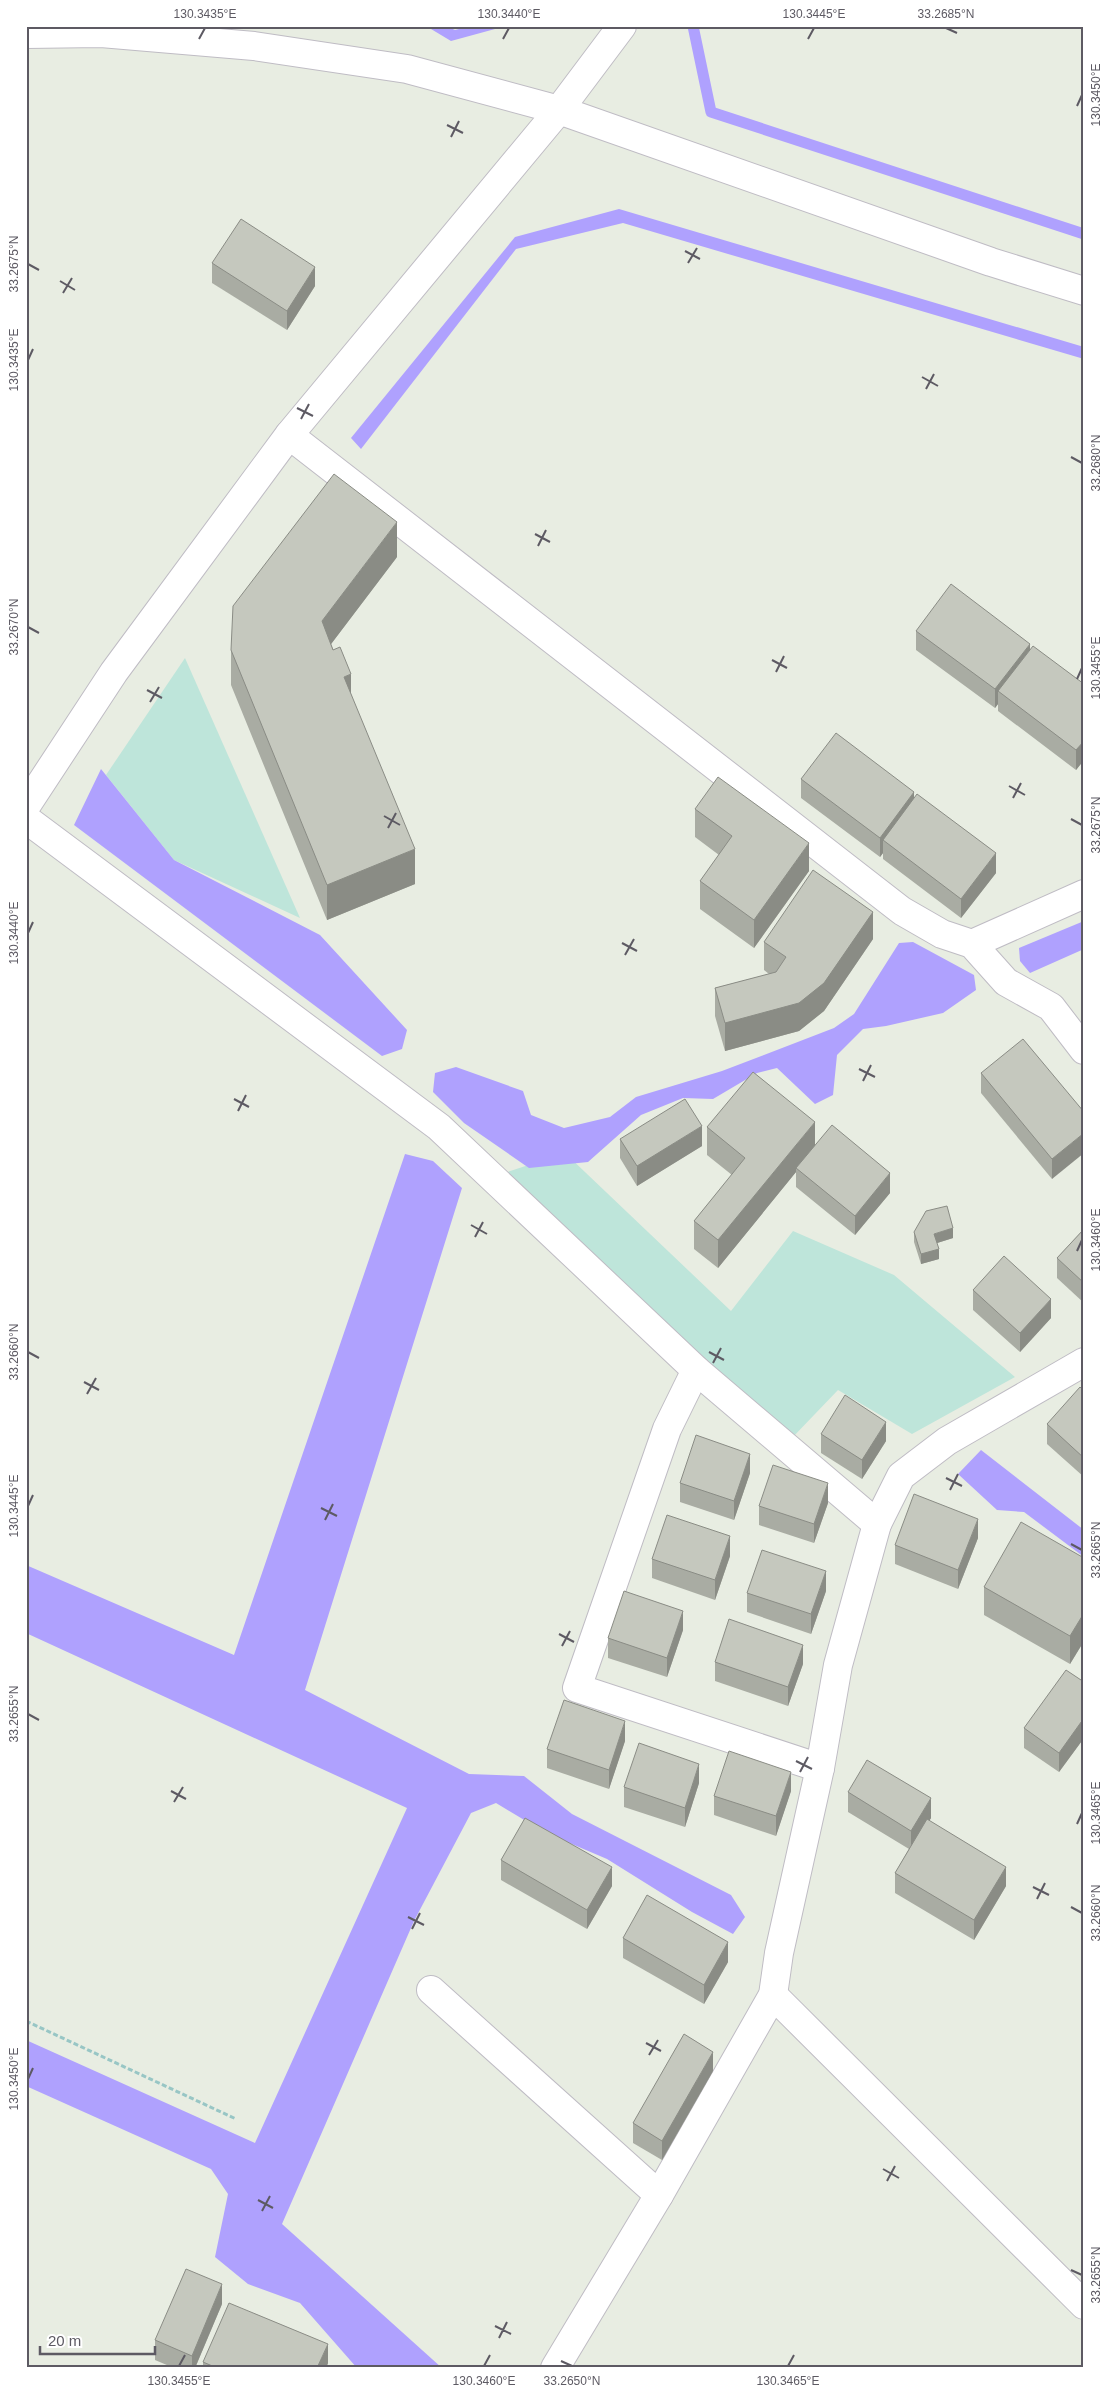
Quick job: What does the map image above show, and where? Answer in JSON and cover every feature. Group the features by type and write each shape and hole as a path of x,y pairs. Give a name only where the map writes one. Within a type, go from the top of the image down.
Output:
{"street":[{"path":"26,806 114,672 289,435 559,110 622,26"},
{"path":"26,34 101,33 254,46 407,69 559,110 991,262 1084,291"},
{"path":"289,435 902,911 942,934 972,944 1006,982 1051,1007 1084,1050"},
{"path":"26,820 439,1127 696,1370 877,1524"},
{"path":"972,944 1084,894"},
{"path":"555,2368 659,2195 773,1995 779,1952 820,1768 838,1665 877,1524 901,1476 947,1441 1084,1362"},
{"path":"696,1370 667,1429 577,1688 820,1768"},
{"path":"431,1990 659,2195"},
{"path":"773,1995 1084,2305"}],"path":[{"path":"26,2021 236,2119"}],"shaded area":[{"path":"426,26 446,26 455,30 471,26 506,26 451,41"},
{"path":"619,209 1084,347 1084,359 623,223 516,249 361,449 351,438 515,237"},
{"path":"185,658 300,918 174,860 106,775"},
{"path":"101,769 174,860 320,935 407,1030 402,1049 382,1056 74,825"},
{"path":"1084,921 1084,949 1030,973 1020,961 1019,948"},
{"path":"913,942 974,975 976,990 943,1013 886,1026 863,1029 837,1055 833,1095 815,1104 777,1068 757,1073 713,1099 683,1098 641,1115 588,1162 529,1168 464,1123 433,1092 435,1073 456,1067 523,1091 531,1115 564,1128 610,1117 636,1097 722,1071 834,1028 854,1014 899,943"},
{"path":"565,1153 731,1311 793,1231 894,1275 1015,1377 912,1434 838,1390 791,1439 669,1361 477,1182"},
{"path":"405,1154 433,1161 462,1188 305,1690 469,1774 524,1776 572,1814 731,1895 745,1917 733,1934 692,1912 607,1859 546,1833 496,1803 471,1813 414,1921 282,2224 442,2368 357,2368 300,2303 248,2284 215,2257 228,2194 211,2169 26,2086 26,2040 255,2143 407,1808 26,1633 26,1565 234,1655"},
{"path":"981,1450 1084,1530 1084,1557 1024,1512 997,1510 958,1474"}],"building":[{"path":"241,219 315,267 287,311 212,263"},
{"path":"334,474 397,522 322,621 333,650 340,647 351,674 344,677 415,849 327,885 231,650 233,606"},
{"path":"951,584 1030,644 995,689 916,631"},
{"path":"1033,646 1084,684 1084,741 1076,750 998,691"},
{"path":"836,733 914,792 880,838 801,779"},
{"path":"718,777 809,843 754,920 700,881 732,836 695,809"},
{"path":"917,794 996,853 961,899 883,840"},
{"path":"813,870 873,912 824,983 799,1003 725,1023 715,988 776,972 786,957 764,942"},
{"path":"1023,1039 1084,1112 1084,1133 1052,1159 981,1073"},
{"path":"753,1072 815,1122 718,1240 694,1221 745,1158 707,1127"},
{"path":"685,1099 702,1126 637,1166 620,1139"},
{"path":"832,1125 890,1173 855,1216 796,1168"},
{"path":"947,1206 953,1228 934,1234 939,1249 921,1254 914,1232 926,1211"},
{"path":"1084,1229 1084,1283 1057,1258"},
{"path":"1004,1256 1051,1299 1020,1333 973,1290"},
{"path":"1080,1387 1084,1391 1084,1458 1047,1424"},
{"path":"845,1395 886,1422 862,1460 821,1434"},
{"path":"696,1435 750,1454 734,1501 680,1483"},
{"path":"773,1465 828,1483 814,1524 759,1506"},
{"path":"914,1494 978,1519 958,1570 895,1545"},
{"path":"667,1515 730,1536 715,1580 652,1559"},
{"path":"1021,1522 1084,1558 1084,1613 1070,1636 984,1587"},
{"path":"762,1550 826,1571 811,1614 747,1593"},
{"path":"624,1591 683,1611 667,1658 608,1638"},
{"path":"729,1619 803,1645 788,1687 715,1662"},
{"path":"1066,1670 1084,1682 1084,1718 1059,1753 1024,1728"},
{"path":"564,1700 625,1721 609,1770 547,1749"},
{"path":"639,1743 699,1764 685,1808 624,1787"},
{"path":"729,1751 791,1772 776,1816 714,1796"},
{"path":"867,1760 931,1798 911,1831 848,1792"},
{"path":"525,1818 612,1867 587,1910 501,1860"},
{"path":"927,1819 1006,1867 974,1920 895,1873"},
{"path":"647,1895 728,1942 704,1985 623,1938"},
{"path":"684,2034 713,2052 662,2141 633,2123"},
{"path":"186,2269 222,2284 192,2356 155,2340"},
{"path":"229,2303 328,2344 317,2368 217,2368 203,2362"}],"waterway":[{"path":"693,26 711,112 1084,234"}]}
